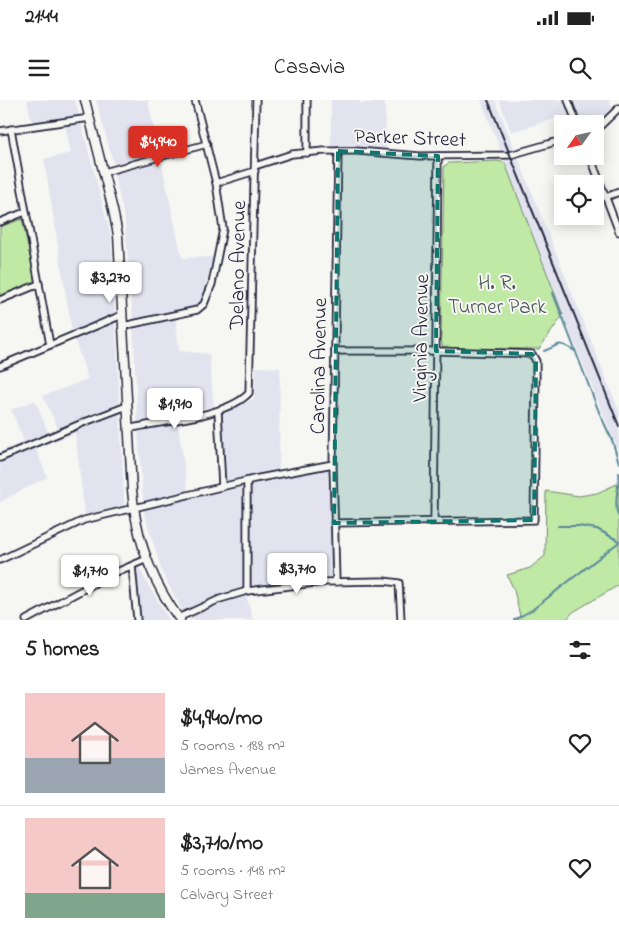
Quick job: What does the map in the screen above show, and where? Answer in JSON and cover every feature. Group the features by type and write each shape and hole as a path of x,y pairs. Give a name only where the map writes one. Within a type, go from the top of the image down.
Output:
{"main road":[{"path":"84,100 104,172 118,235 133,508 139,537 147,559 160,588 179,619"}],"street":[{"path":"123,326 197,310 204,304 212,284 223,229 216,183 195,100"},
{"name":"Delano Avenue","path":"218,411 245,397 250,391 256,100"},
{"path":"307,100 307,153"},
{"path":"568,100 574,115"},
{"path":"604,123 619,108"},
{"path":"0,131 90,118"},
{"path":"11,129 50,345"},
{"name":"Parker Street","path":"216,183 292,154 338,151 438,156 510,155 554,142"},
{"path":"104,172 207,144"},
{"name":"Carolina Avenue","path":"336,582 333,464 338,151"},
{"name":"Virginia Avenue","path":"434,521 438,156"},
{"path":"594,165 619,232"},
{"path":"606,197 619,192"},
{"path":"0,222 25,212"},
{"path":"0,300 38,284"},
{"path":"0,366 122,315"},
{"path":"334,523 534,520 536,361 532,354 436,351 335,351"},
{"path":"0,458 127,406"},
{"path":"128,429 218,411 222,487"},
{"path":"0,560 80,522 247,481 333,464"},
{"path":"246,590 247,481"},
{"path":"26,620 103,578 147,559"},
{"path":"132,566 137,620"},
{"path":"179,619 220,599 246,590 336,582 384,582 399,583 401,620"}],"highlighted area":[{"path":"338,151 438,156 436,351 532,354 536,359 534,520 334,523"}],"shaded area":[{"path":"27,100 75,100 111,236 125,515 86,524 75,433 36,449 47,477 0,502 0,452 24,441 11,410 35,400 48,432 58,428 43,396 88,379 72,332 44,159 71,153 65,125 33,128"},
{"path":"96,100 148,100 159,155 114,165"},
{"path":"331,100 359,100 360,103 385,103 386,148 331,149"},
{"path":"481,100 495,100 619,411 619,453 563,315"},
{"path":"499,100 564,100 570,115 554,115 554,119 511,132"},
{"path":"574,100 609,100 613,110 604,118 604,115 579,115"},
{"path":"161,160 182,258 213,257 201,302 193,309 175,312 179,351 209,354 214,407 176,412 188,492 218,485 214,417 254,399 256,367 280,368 279,471 331,461 333,579 244,588 253,620 190,620 182,610 162,572 144,512 125,220 114,174"},
{"path":"135,559 169,620 134,620 128,563"}],"green space":[{"name":"H. R. Turner Park","path":"498,161 505,163 563,315 539,349 452,348 442,346 444,166 449,163"},
{"path":"22,219 36,282 0,297 0,227"},
{"path":"619,483 619,585 573,612 566,620 514,620 520,616 514,590 507,575 530,568 545,556 546,491 579,496 597,493"}],"waterway":[{"path":"553,293 599,412 612,440 619,463"},
{"path":"544,351 556,345 565,346 575,351"},
{"path":"619,473 616,502 619,517"},
{"path":"558,526 579,526 597,529 619,541"},
{"path":"514,620 532,610 619,542"}],"railway":[{"path":"488,100 619,426"}]}
